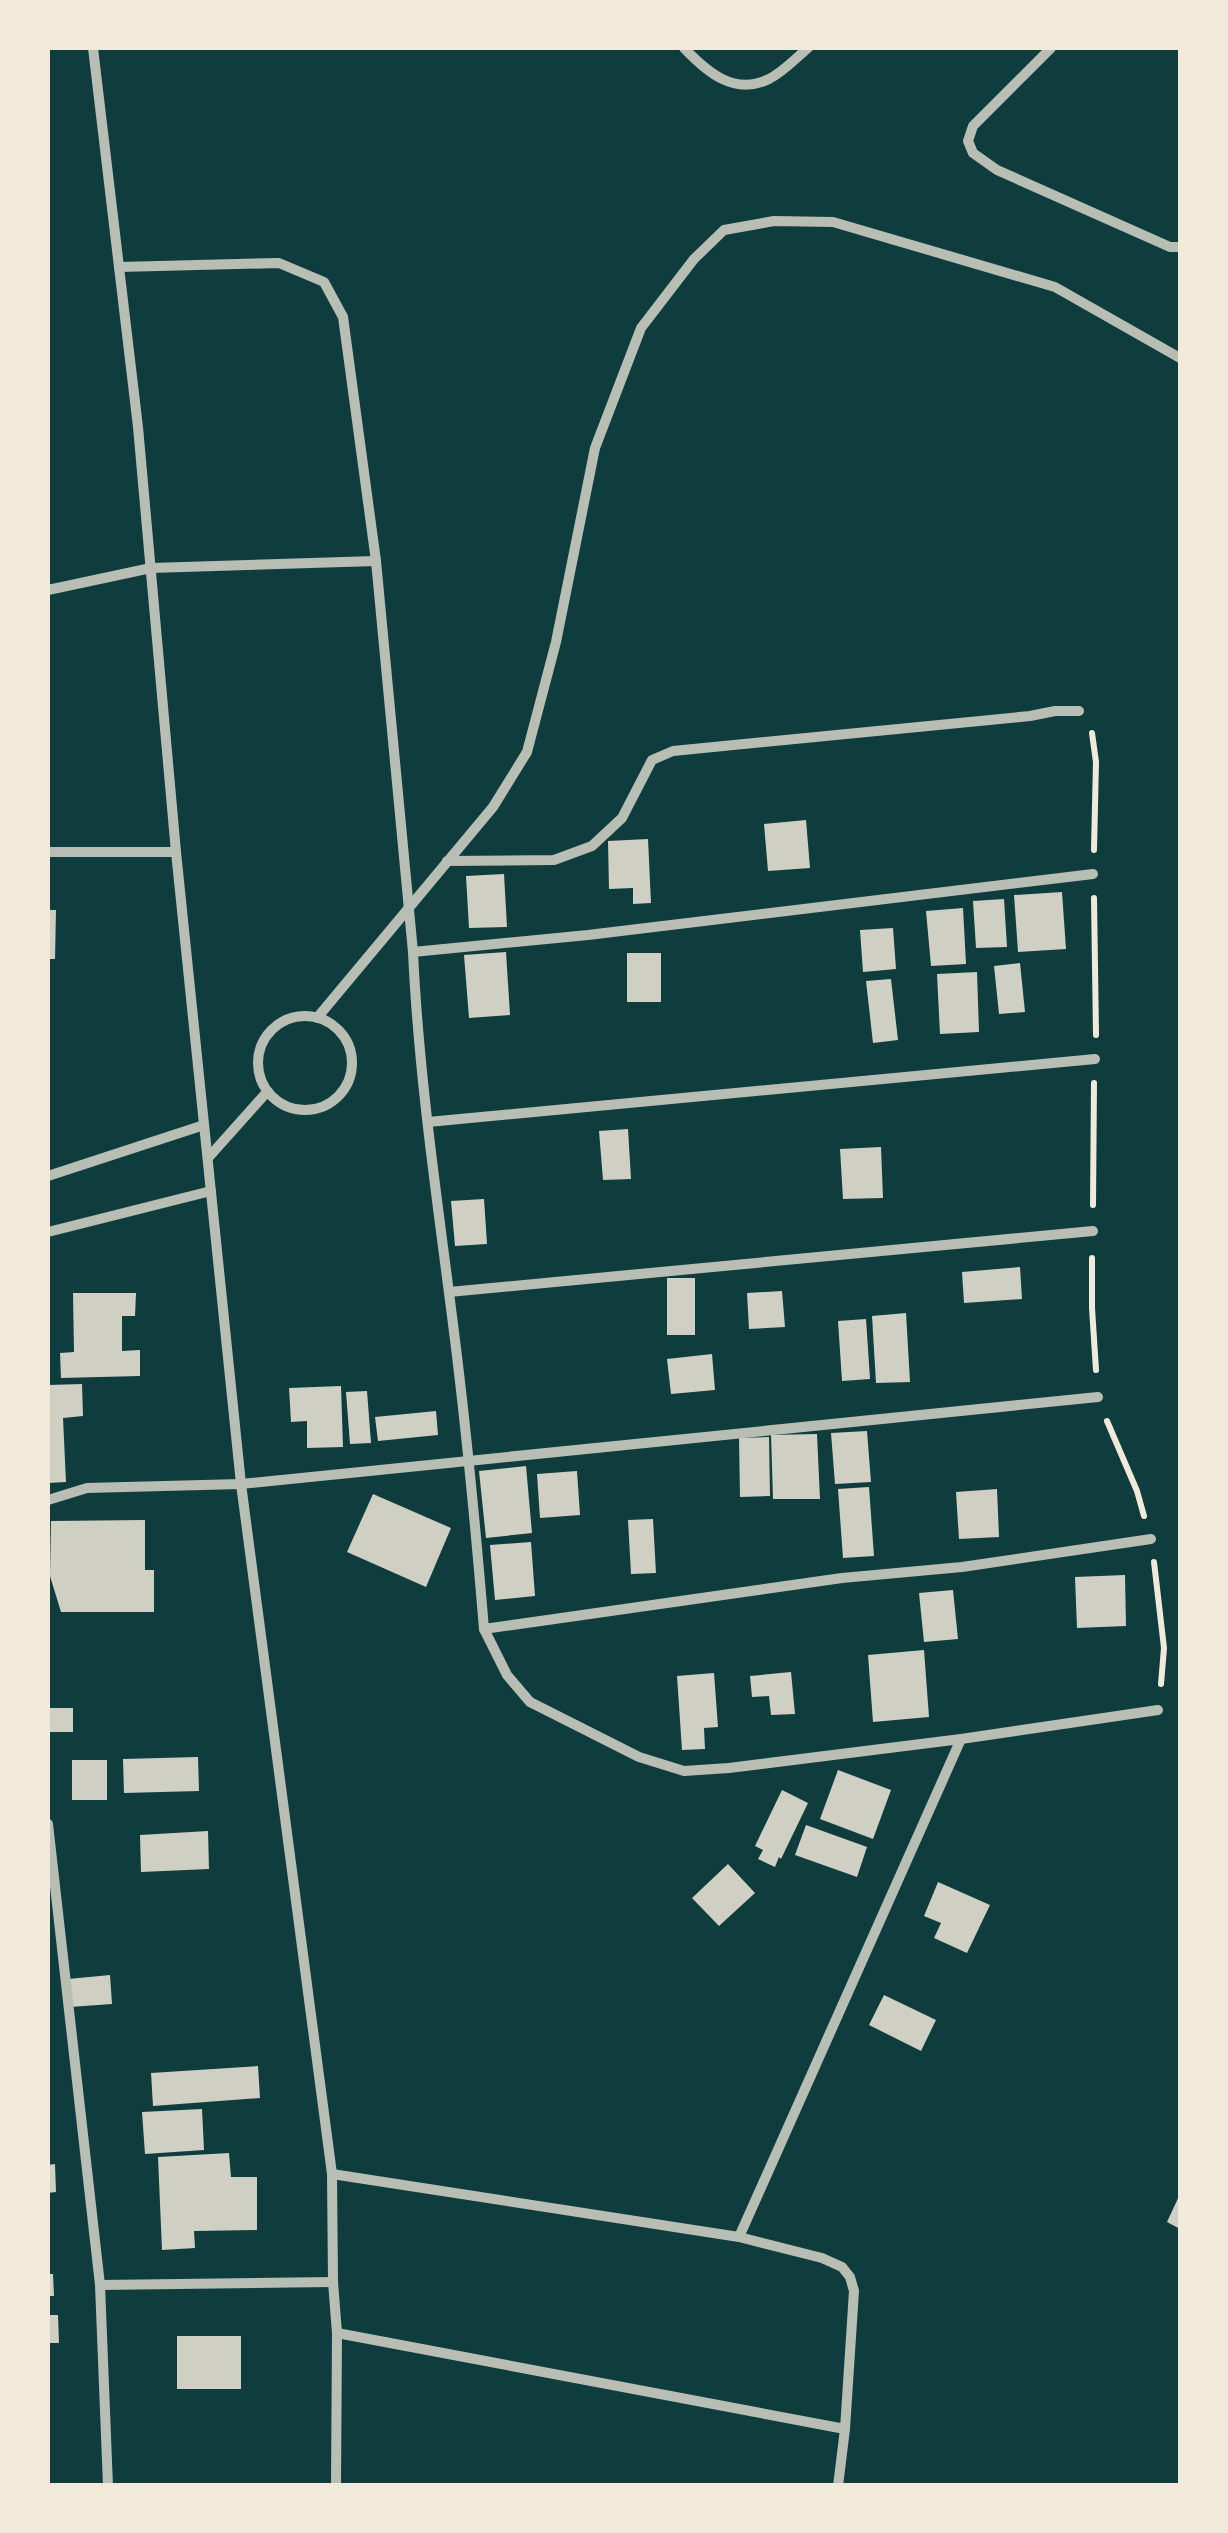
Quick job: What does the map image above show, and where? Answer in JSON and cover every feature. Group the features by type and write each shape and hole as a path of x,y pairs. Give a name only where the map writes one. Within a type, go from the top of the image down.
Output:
{"street":[{"path":"93,48 138,427 176,852 241,1484 332,2174 333,2282 338,2333 336,2486"},
{"path":"684,48 703,68 726,82 749,86 772,78 808,48"},
{"path":"1051,48 973,126 968,141 973,153 997,170 1170,247 1180,247"},
{"path":"318,1018 493,807 526,752 556,642 596,448 641,328 694,258 724,230 774,221 833,222 1054,287 1180,358"},
{"path":"119,267 279,263 324,282 343,317 376,561 415,996 470,1462 484,1629 506,1675 530,1702 639,1757 684,1771 962,1739 1158,1710"},
{"path":"48,590 150,568 376,561"},
{"path":"447,862 554,860 592,846 622,818 652,760 674,751 1030,716 1054,710 1079,711"},
{"path":"48,852 176,852"},
{"path":"413,952 588,936 1093,874"},
{"path":"304,1017 318,1018 345,1039 351,1056 351,1074 344,1090 332,1102 315,1109 297,1110 281,1104 267,1092 258,1059 263,1042 274,1028 304,1017"},
{"path":"428,1122 1095,1059"},
{"path":"208,1158 267,1092"},
{"path":"48,1176 204,1125"},
{"path":"48,1232 211,1191"},
{"path":"449,1292 1092,1232"},
{"path":"48,1500 87,1488 241,1484 1098,1398"},
{"path":"484,1629 1151,1539"},
{"path":"739,2237 962,1739"},
{"path":"48,1824 100,2285 108,2486"},
{"path":"332,2174 739,2237 822,2258 842,2267 854,2291 838,2486"},
{"path":"100,2285 333,2282"},
{"path":"338,2333 845,2429"}],"path":[{"path":"1079,711 1092,733 1096,762 1092,1308 1098,1398 1137,1491 1151,1539 1164,1648 1158,1710"}],"building":[{"path":"806,820 810,868 768,871 764,824"},
{"path":"648,839 651,903 633,904 633,888 609,889 608,841"},
{"path":"504,874 507,927 469,928 466,876"},
{"path":"1062,892 1066,949 1018,952 1014,895"},
{"path":"1004,899 1007,947 976,948 973,901"},
{"path":"963,908 966,964 931,966 926,911"},
{"path":"48,910 56,910 55,959 48,959"},
{"path":"893,928 896,969 863,972 860,930"},
{"path":"506,952 510,1015 469,1018 464,955"},
{"path":"627,953 661,953 661,1002 627,1002"},
{"path":"1020,963 1025,1012 999,1014 994,966"},
{"path":"977,972 979,1032 940,1034 937,974"},
{"path":"891,979 898,1040 873,1043 866,981"},
{"path":"628,1129 631,1179 603,1180 599,1131"},
{"path":"881,1147 883,1198 843,1199 840,1149"},
{"path":"484,1199 487,1244 455,1246 451,1201"},
{"path":"1020,1267 1022,1299 964,1303 962,1272"},
{"path":"667,1278 695,1278 695,1335 667,1335"},
{"path":"782,1291 785,1327 749,1329 747,1293"},
{"path":"73,1293 136,1293 135,1316 122,1316 122,1351 140,1350 140,1376 61,1378 60,1353 74,1352"},
{"path":"906,1313 910,1382 876,1383 872,1316"},
{"path":"866,1319 870,1379 842,1381 838,1321"},
{"path":"712,1354 715,1390 671,1394 667,1359"},
{"path":"82,1384 83,1416 63,1418 66,1482 48,1483 48,1385"},
{"path":"341,1386 343,1447 307,1448 307,1421 291,1422 289,1388"},
{"path":"367,1391 371,1443 350,1444 346,1392"},
{"path":"436,1411 438,1435 378,1441 375,1417"},
{"path":"867,1431 871,1482 835,1484 831,1433"},
{"path":"817,1434 820,1499 773,1499 771,1435"},
{"path":"769,1437 770,1496 740,1497 739,1438"},
{"path":"526,1466 532,1533 486,1538 479,1471"},
{"path":"577,1471 580,1515 540,1518 537,1474"},
{"path":"869,1487 874,1556 843,1558 838,1489"},
{"path":"997,1489 999,1537 959,1539 956,1492"},
{"path":"373,1494 451,1528 426,1587 347,1552"},
{"path":"653,1519 656,1573 631,1574 628,1520"},
{"path":"145,1520 145,1570 154,1570 154,1612 61,1612 50,1576 51,1521"},
{"path":"531,1542 535,1596 495,1600 490,1545"},
{"path":"1125,1575 1126,1626 1077,1628 1075,1577"},
{"path":"953,1590 958,1639 924,1642 919,1593"},
{"path":"924,1650 929,1717 873,1722 868,1655"},
{"path":"791,1672 795,1714 771,1715 769,1696 752,1697 750,1676"},
{"path":"714,1673 718,1727 704,1728 705,1749 682,1750 677,1676"},
{"path":"48,1708 73,1708 73,1732 48,1732"},
{"path":"198,1757 199,1791 124,1793 123,1759"},
{"path":"72,1760 107,1760 107,1800 72,1800"},
{"path":"838,1770 891,1790 873,1839 820,1819"},
{"path":"782,1790 808,1803 775,1867 758,1859 763,1850 755,1846"},
{"path":"806,1825 867,1847 857,1877 795,1855"},
{"path":"208,1831 209,1869 141,1872 140,1835"},
{"path":"728,1864 755,1893 719,1926 692,1898"},
{"path":"938,1882 990,1905 967,1953 934,1938 941,1923 924,1916"},
{"path":"110,1975 112,2004 70,2007 68,1979"},
{"path":"884,1995 936,2020 921,2051 869,2025"},
{"path":"258,2066 260,2098 153,2106 151,2073"},
{"path":"202,2109 204,2150 145,2154 142,2112"},
{"path":"229,2153 231,2177 257,2177 257,2230 194,2231 195,2248 162,2250 158,2157"},
{"path":"55,2164 56,2192 48,2193 48,2165"},
{"path":"1180,2194 1180,2229 1167,2222"},
{"path":"48,2274 53,2274 54,2296 48,2296"},
{"path":"48,2315 58,2315 59,2343 48,2343"},
{"path":"177,2336 241,2336 241,2389 177,2389"}]}
